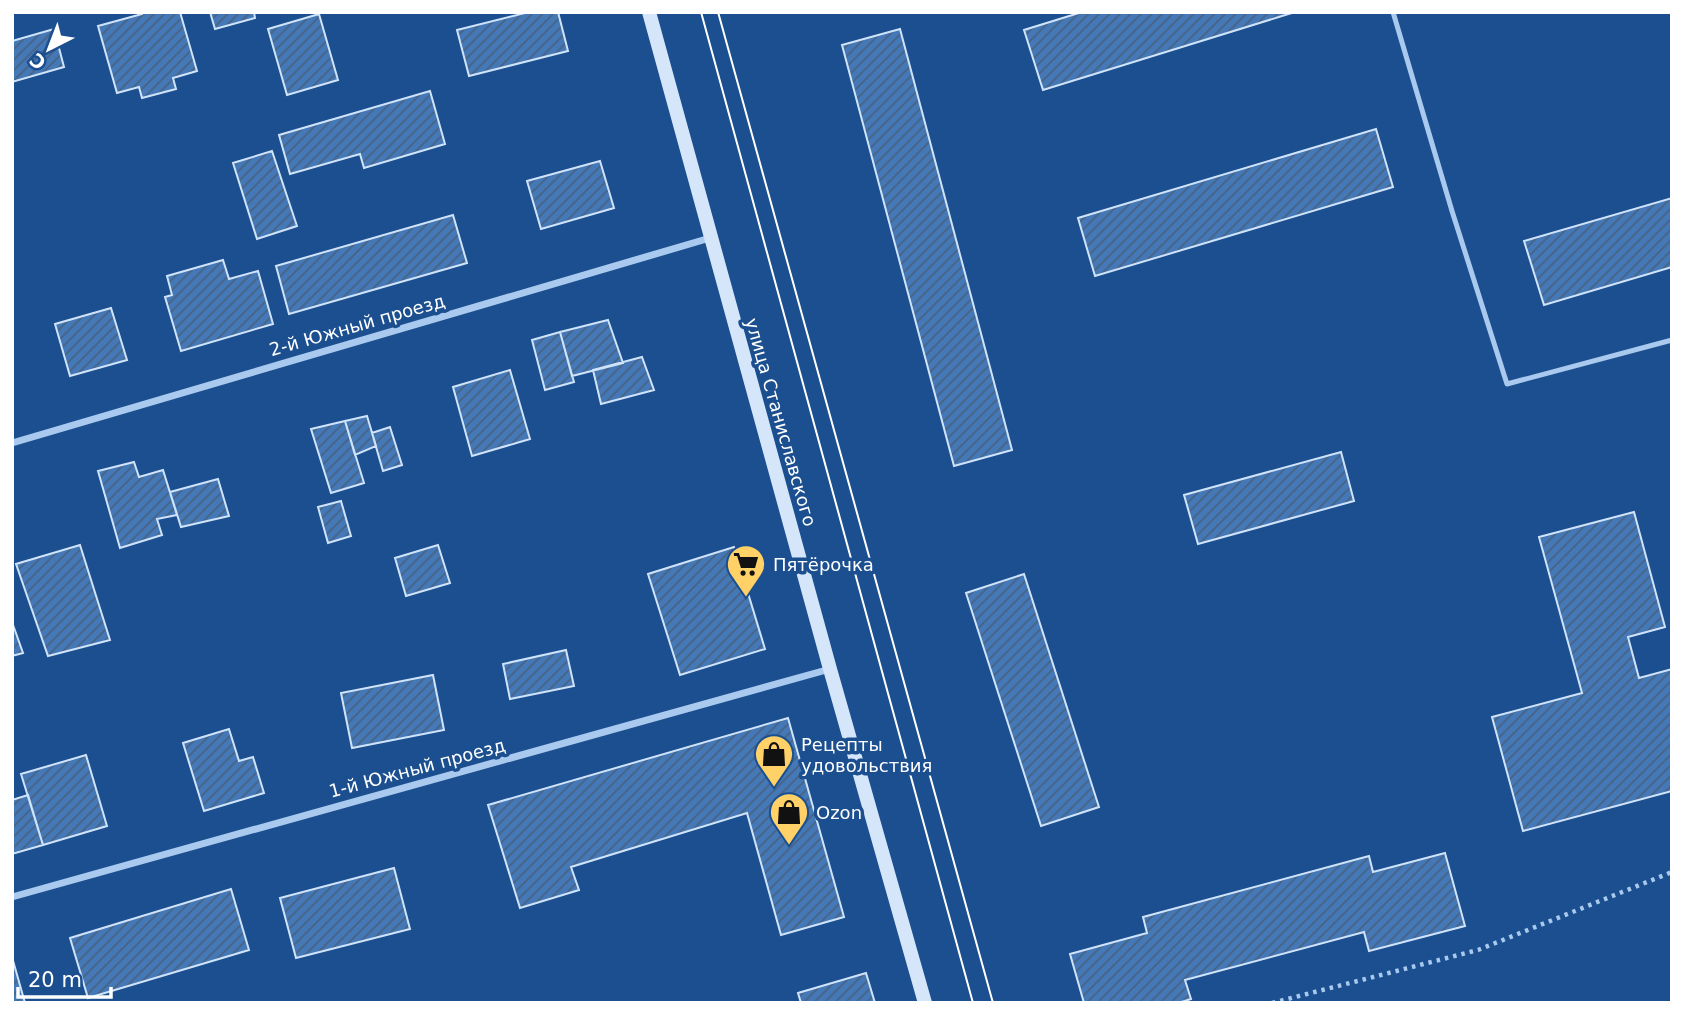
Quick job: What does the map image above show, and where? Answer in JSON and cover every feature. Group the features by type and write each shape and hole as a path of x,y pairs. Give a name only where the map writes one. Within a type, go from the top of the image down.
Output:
{"main road":[{"name":"улица Станиславского","path":"649,12 925,1003"}],"street":[{"name":"2-й Южный проезд","path":"12,443 710,238"},
{"name":"1-й Южный проезд","path":"12,897 830,669"}],"lane":[{"path":"1393,12 1451,211 1507,384 1672,340"}],"path":[{"path":"1272,1003 1478,950 1672,872"}],"building":[{"path":"142,12 180,12 197,71 173,78 176,89 142,98 139,87 117,93 98,26"},
{"path":"210,12 254,12 255,18 215,29"},
{"path":"529,12 558,12 568,51 469,76 457,30"},
{"path":"1082,12 1295,12 1043,90 1024,30"},
{"path":"319,14 338,80 287,95 268,29"},
{"path":"54,29 64,67 12,82 12,41"},
{"path":"900,29 1012,450 954,466 842,45"},
{"path":"430,91 445,144 364,168 360,154 290,174 279,135"},
{"path":"1376,129 1393,187 1095,276 1078,218"},
{"path":"272,151 297,226 257,239 233,163"},
{"path":"600,161 614,208 541,229 527,181"},
{"path":"1672,198 1672,267 1544,305 1524,241"},
{"path":"453,215 467,263 289,314 276,266"},
{"path":"223,260 229,279 258,271 273,324 181,351 165,297 172,295 167,276"},
{"path":"111,308 127,360 70,376 55,324"},
{"path":"608,320 623,363 572,376 560,332"},
{"path":"560,332 574,382 545,390 532,340"},
{"path":"642,357 654,390 601,404 593,370"},
{"path":"510,370 530,439 472,456 453,387"},
{"path":"367,416 376,446 355,455 345,421"},
{"path":"345,421 364,483 331,493 311,429"},
{"path":"390,427 402,465 383,471 372,433"},
{"path":"1341,452 1354,501 1198,544 1184,495"},
{"path":"134,462 139,477 163,470 177,515 157,519 162,535 120,548 98,471"},
{"path":"218,479 229,516 181,527 170,492"},
{"path":"341,501 351,536 328,543 318,507"},
{"path":"1634,512 1665,627 1628,637 1639,678 1672,669 1672,791 1523,831 1492,717 1582,693 1539,537"},
{"path":"80,545 110,640 48,656 16,564"},
{"path":"438,545 450,583 406,596 395,558"},
{"path":"734,547 765,649 680,675 648,574"},
{"path":"1024,574 1099,807 1041,826 966,593"},
{"path":"12,622 23,653 12,656"},
{"path":"566,650 574,686 510,699 503,664"},
{"path":"433,675 444,730 352,748 341,693"},
{"path":"788,718 844,917 781,935 747,813 571,867 579,890 520,908 488,805"},
{"path":"229,729 239,761 253,757 264,793 204,811 183,743"},
{"path":"86,755 107,826 43,845 21,774"},
{"path":"28,795 43,845 12,854 12,800"},
{"path":"1445,853 1465,926 1369,951 1364,932 1185,980 1191,999 1178,1003 1084,1003 1070,954 1147,933 1143,917 1369,856 1373,872"},
{"path":"394,868 410,929 296,958 280,898"},
{"path":"231,889 249,950 88,998 70,938"},
{"path":"12,957 25,1003 12,1003"},
{"path":"866,973 875,1003 801,1003 798,993"}],"tram line":[{"path":"701,12 973,1003"},
{"path":"718,12 993,1003"}],"place":[{"name":"Пятёрочка","path":"746,598"},
{"name":"Рецепты удовольствия","path":"774,788"},
{"name":"Ozon","path":"789,846"}]}
